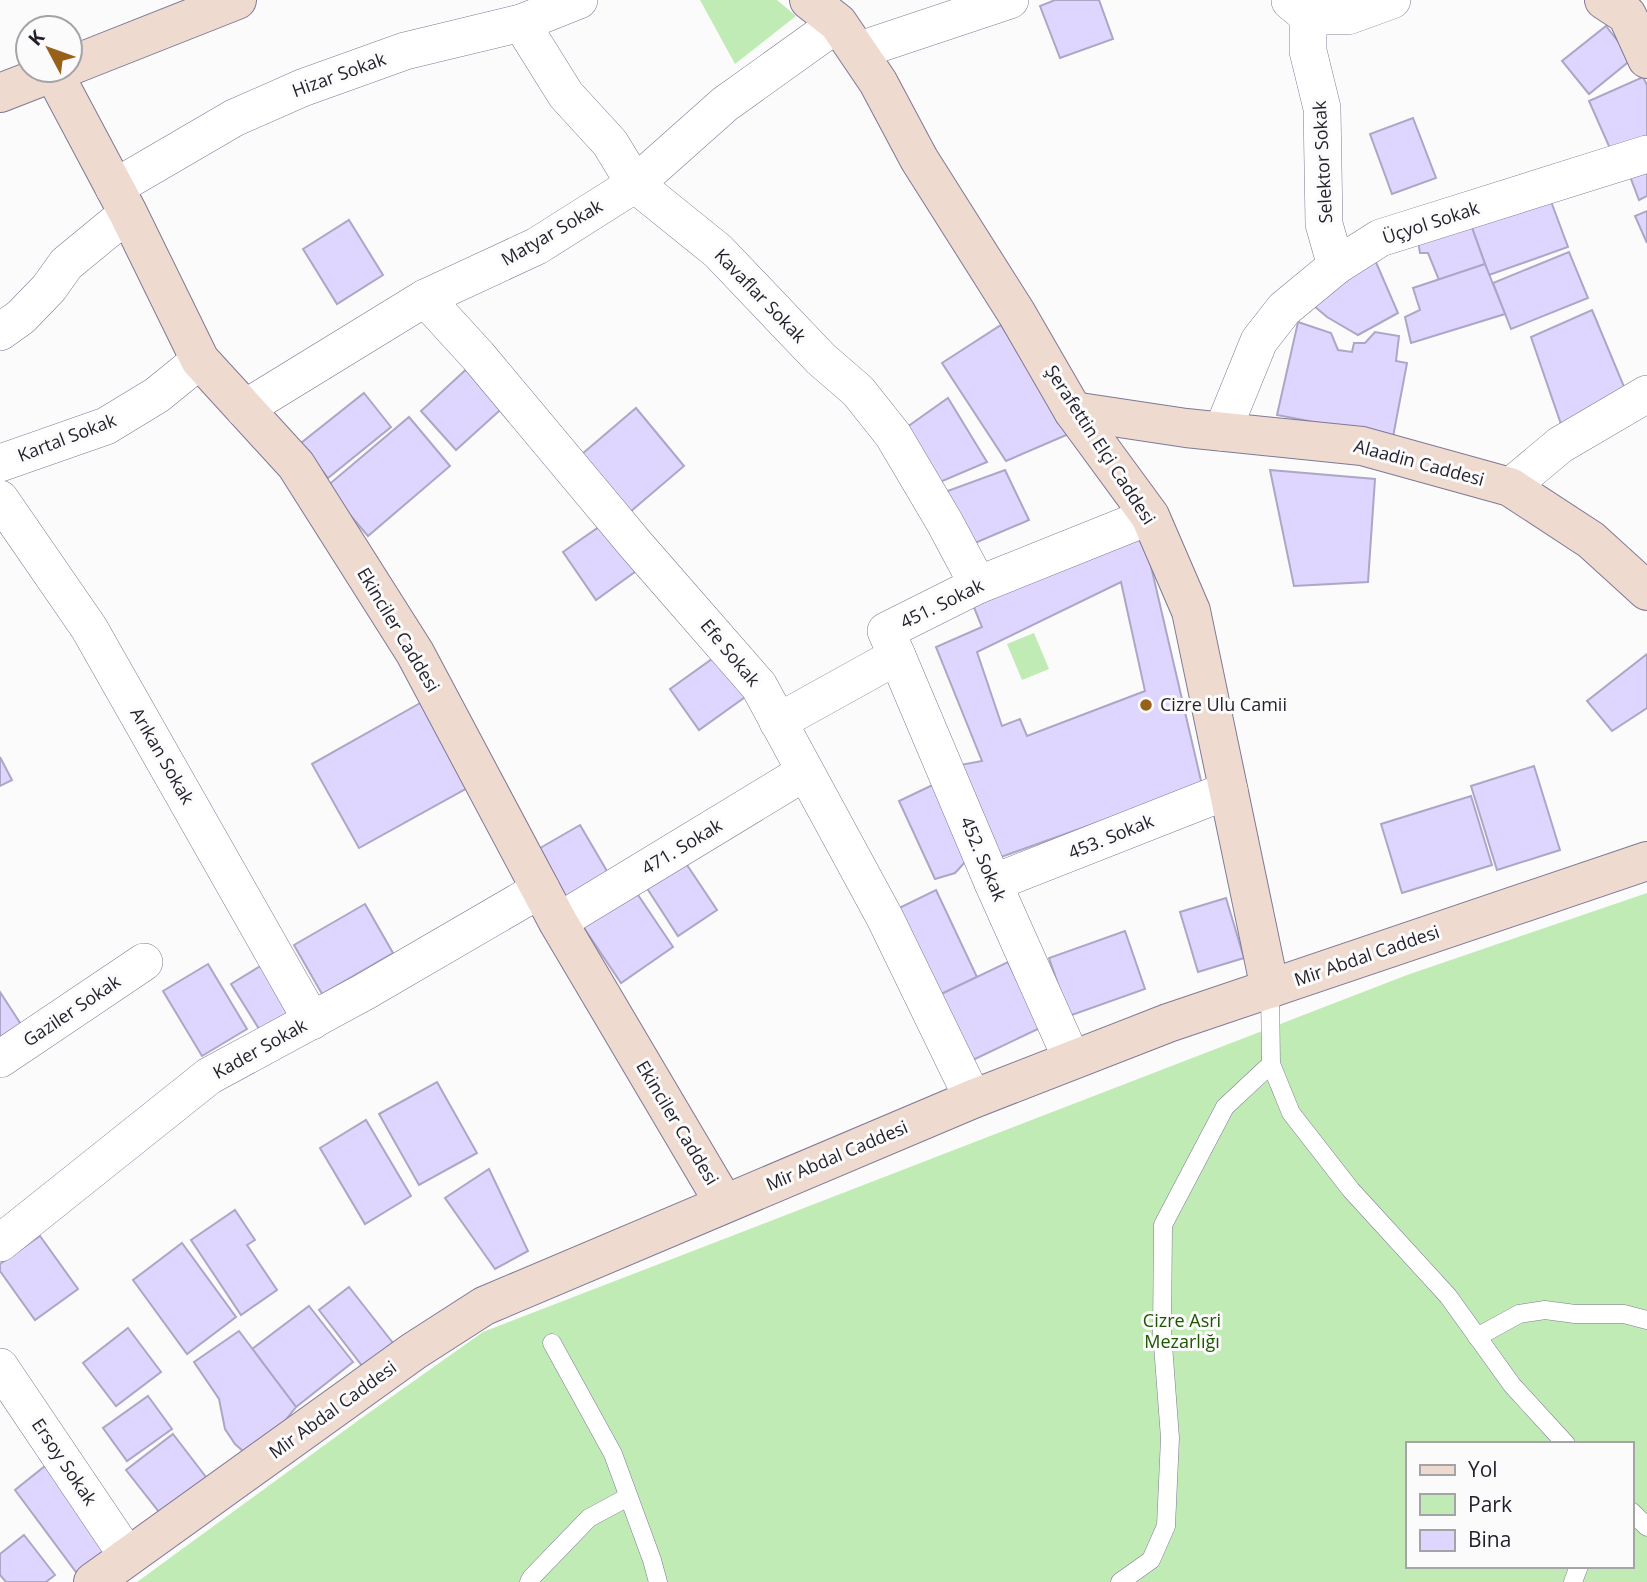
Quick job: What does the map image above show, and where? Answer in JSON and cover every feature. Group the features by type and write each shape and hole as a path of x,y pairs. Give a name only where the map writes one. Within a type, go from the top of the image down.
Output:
{"street":[{"path":"84,60 237,0"},
{"name":"Hizar Sokak","path":"0,332 21,317 49,288 121,200 234,118 302,88 405,51 521,23 579,0"},
{"name":"Matyar Sokak","path":"244,409 425,299 537,246 635,184 725,104 835,25 1010,0"},
{"path":"1298,8 1348,16 1392,0"},
{"name":"Selektor Sokak","path":"1298,8 1322,108 1325,225 1336,266"},
{"path":"1626,8 1647,59"},
{"name":"Kavaflar Sokak","path":"521,23 566,95 610,144 635,184 718,251 821,359 858,391 894,435 978,585"},
{"name":"Şerafettin Elçi Caddesi","path":"835,25 878,82 919,159 1010,303 1073,411 1150,516 1191,611 1270,989"},
{"path":"0,93 23,84"},
{"name":"Ekinciler Caddesi","path":"68,84 121,200 200,360 296,465 415,653 550,905 724,1203"},
{"name":"Üçyol Sokak","path":"1222,432 1259,341 1284,309 1336,266 1380,238 1647,154"},
{"name":"Efe Sokak","path":"425,299 478,356 636,545 759,685 885,918 973,1099"},
{"name":"Kartal Sokak","path":"0,463 106,426 157,395 200,360"},
{"path":"1510,487 1560,445 1647,394"},
{"name":"Alaadin Caddesi","path":"1073,411 1186,428 1362,446 1510,487 1591,540 1647,591"},
{"name":"Arıkan Sokak","path":"0,499 89,628 312,1021"},
{"name":"451. Sokak","path":"778,722 897,656 886,631 978,585 1150,516"},
{"name":"452. Sokak","path":"897,656 993,883 1072,1060"},
{"name":"471. Sokak","path":"550,905 805,772"},
{"name":"453. Sokak","path":"993,883 1229,790"},
{"name":"Mir Abdal Caddesi","path":"93,1582 414,1351 484,1306 973,1099 1168,1023 1647,861"},
{"name":"Kader Sokak","path":"0,1243 209,1076 312,1021 550,905"},
{"name":"Gaziler Sokak","path":"0,1059 144,962"},
{"name":"Ersoy Sokak","path":"0,1367 128,1558"}],"lane":[{"path":"1270,989 1271,1064 1290,1113 1351,1190 1448,1296 1512,1385 1564,1442"},
{"path":"1120,1582 1151,1560 1166,1526 1170,1438 1162,1332 1163,1225 1225,1107 1271,1064"},
{"path":"1478,1337 1519,1314 1545,1310 1575,1314 1624,1314 1647,1320"},
{"path":"552,1343 613,1454 658,1582"},
{"path":"529,1582 589,1518 628,1497"},
{"path":"1633,1513 1647,1527"}],"green space":[{"path":"700,0 777,0 796,16 735,64"},
{"path":"1034,633 1049,669 1022,680 1007,644"},
{"name":"Cizre Asri Mezarlığı","path":"1647,893 1647,1582 137,1582 483,1332 1407,975"}],"building":[{"path":"1055,0 1099,0 1113,39 1060,58 1040,6"},
{"path":"1606,26 1632,59 1589,94 1562,61"},
{"path":"1643,77 1647,85 1647,137 1612,153 1589,101"},
{"path":"1413,118 1436,178 1392,194 1370,134"},
{"path":"1647,163 1647,196 1639,200 1628,171"},
{"path":"1549,196 1568,247 1489,275 1471,225"},
{"path":"1647,211 1647,243 1635,216"},
{"path":"349,220 383,275 337,304 303,249"},
{"path":"1471,225 1485,264 1439,280 1428,253 1420,253 1418,241"},
{"path":"1569,252 1588,298 1511,329 1493,283"},
{"path":"1375,260 1398,313 1358,335 1314,306 1336,280"},
{"path":"1485,264 1505,314 1411,343 1405,317 1420,310 1413,288"},
{"path":"1592,310 1625,389 1563,430 1531,337"},
{"path":"1298,322 1331,333 1338,350 1352,352 1354,343 1365,343 1375,332 1399,336 1396,361 1407,363 1393,437 1277,415"},
{"path":"1001,325 1071,433 1006,461 942,363"},
{"path":"472,364 508,403 456,450 421,411"},
{"path":"364,393 391,427 328,478 301,443"},
{"path":"948,398 987,462 933,485 900,432"},
{"path":"636,408 684,466 630,512 582,454"},
{"path":"409,417 450,466 368,536 326,487"},
{"path":"1005,470 1029,520 968,546 942,493"},
{"path":"1270,470 1375,479 1368,582 1294,586"},
{"path":"606,522 639,569 596,600 563,552"},
{"name":"Cizre Ulu Camii","path":"1143,532 1202,785 1001,857 955,766 982,761 936,647 982,627 973,605","holes":["1121,582 1145,691 1027,736 1020,719 1002,726 977,652"]},
{"path":"719,654 748,695 699,730 670,689"},
{"path":"1647,654 1647,708 1612,731 1587,701"},
{"path":"422,702 469,787 359,848 312,764"},
{"path":"0,757 12,780 0,786"},
{"path":"1534,766 1560,850 1497,870 1471,786"},
{"path":"939,782 966,861 955,873 935,879 899,801"},
{"path":"1471,796 1492,865 1402,893 1381,824"},
{"path":"580,825 611,878 566,904 535,851"},
{"path":"679,853 717,910 678,936 641,879"},
{"path":"632,886 673,947 621,983 580,922"},
{"path":"936,890 977,977 935,997 893,911"},
{"path":"1226,898 1244,958 1198,972 1180,912"},
{"path":"365,904 393,953 322,994 294,945"},
{"path":"1125,931 1145,989 1069,1016 1049,958"},
{"path":"267,962 297,1009 261,1032 231,984"},
{"path":"1008,962 1040,1028 975,1059 966,1060 935,997"},
{"path":"208,964 247,1029 202,1056 163,991"},
{"path":"0,992 24,1029 0,1044"},
{"path":"437,1082 477,1153 419,1185 379,1114"},
{"path":"366,1120 411,1196 365,1224 320,1148"},
{"path":"489,1169 528,1251 495,1269 445,1198"},
{"path":"235,1210 255,1240 247,1245 277,1290 241,1315 191,1240"},
{"path":"40,1236 78,1289 35,1320 0,1271 0,1264"},
{"path":"182,1243 236,1317 187,1354 133,1280"},
{"path":"349,1287 393,1343 363,1367 319,1310"},
{"path":"309,1306 353,1362 296,1407 252,1349"},
{"path":"128,1328 161,1372 116,1406 83,1363"},
{"path":"239,1331 296,1407 280,1427 244,1452 225,1429 219,1399 194,1362"},
{"path":"148,1396 172,1429 127,1461 103,1428"},
{"path":"173,1434 209,1481 163,1517 126,1470"},
{"path":"50,1462 111,1547 76,1572 15,1490"},
{"path":"24,1535 55,1575 46,1582 6,1582 0,1575 0,1554"}],"place":[{"name":"Cizre Ulu Camii","path":"1146,705"}]}
